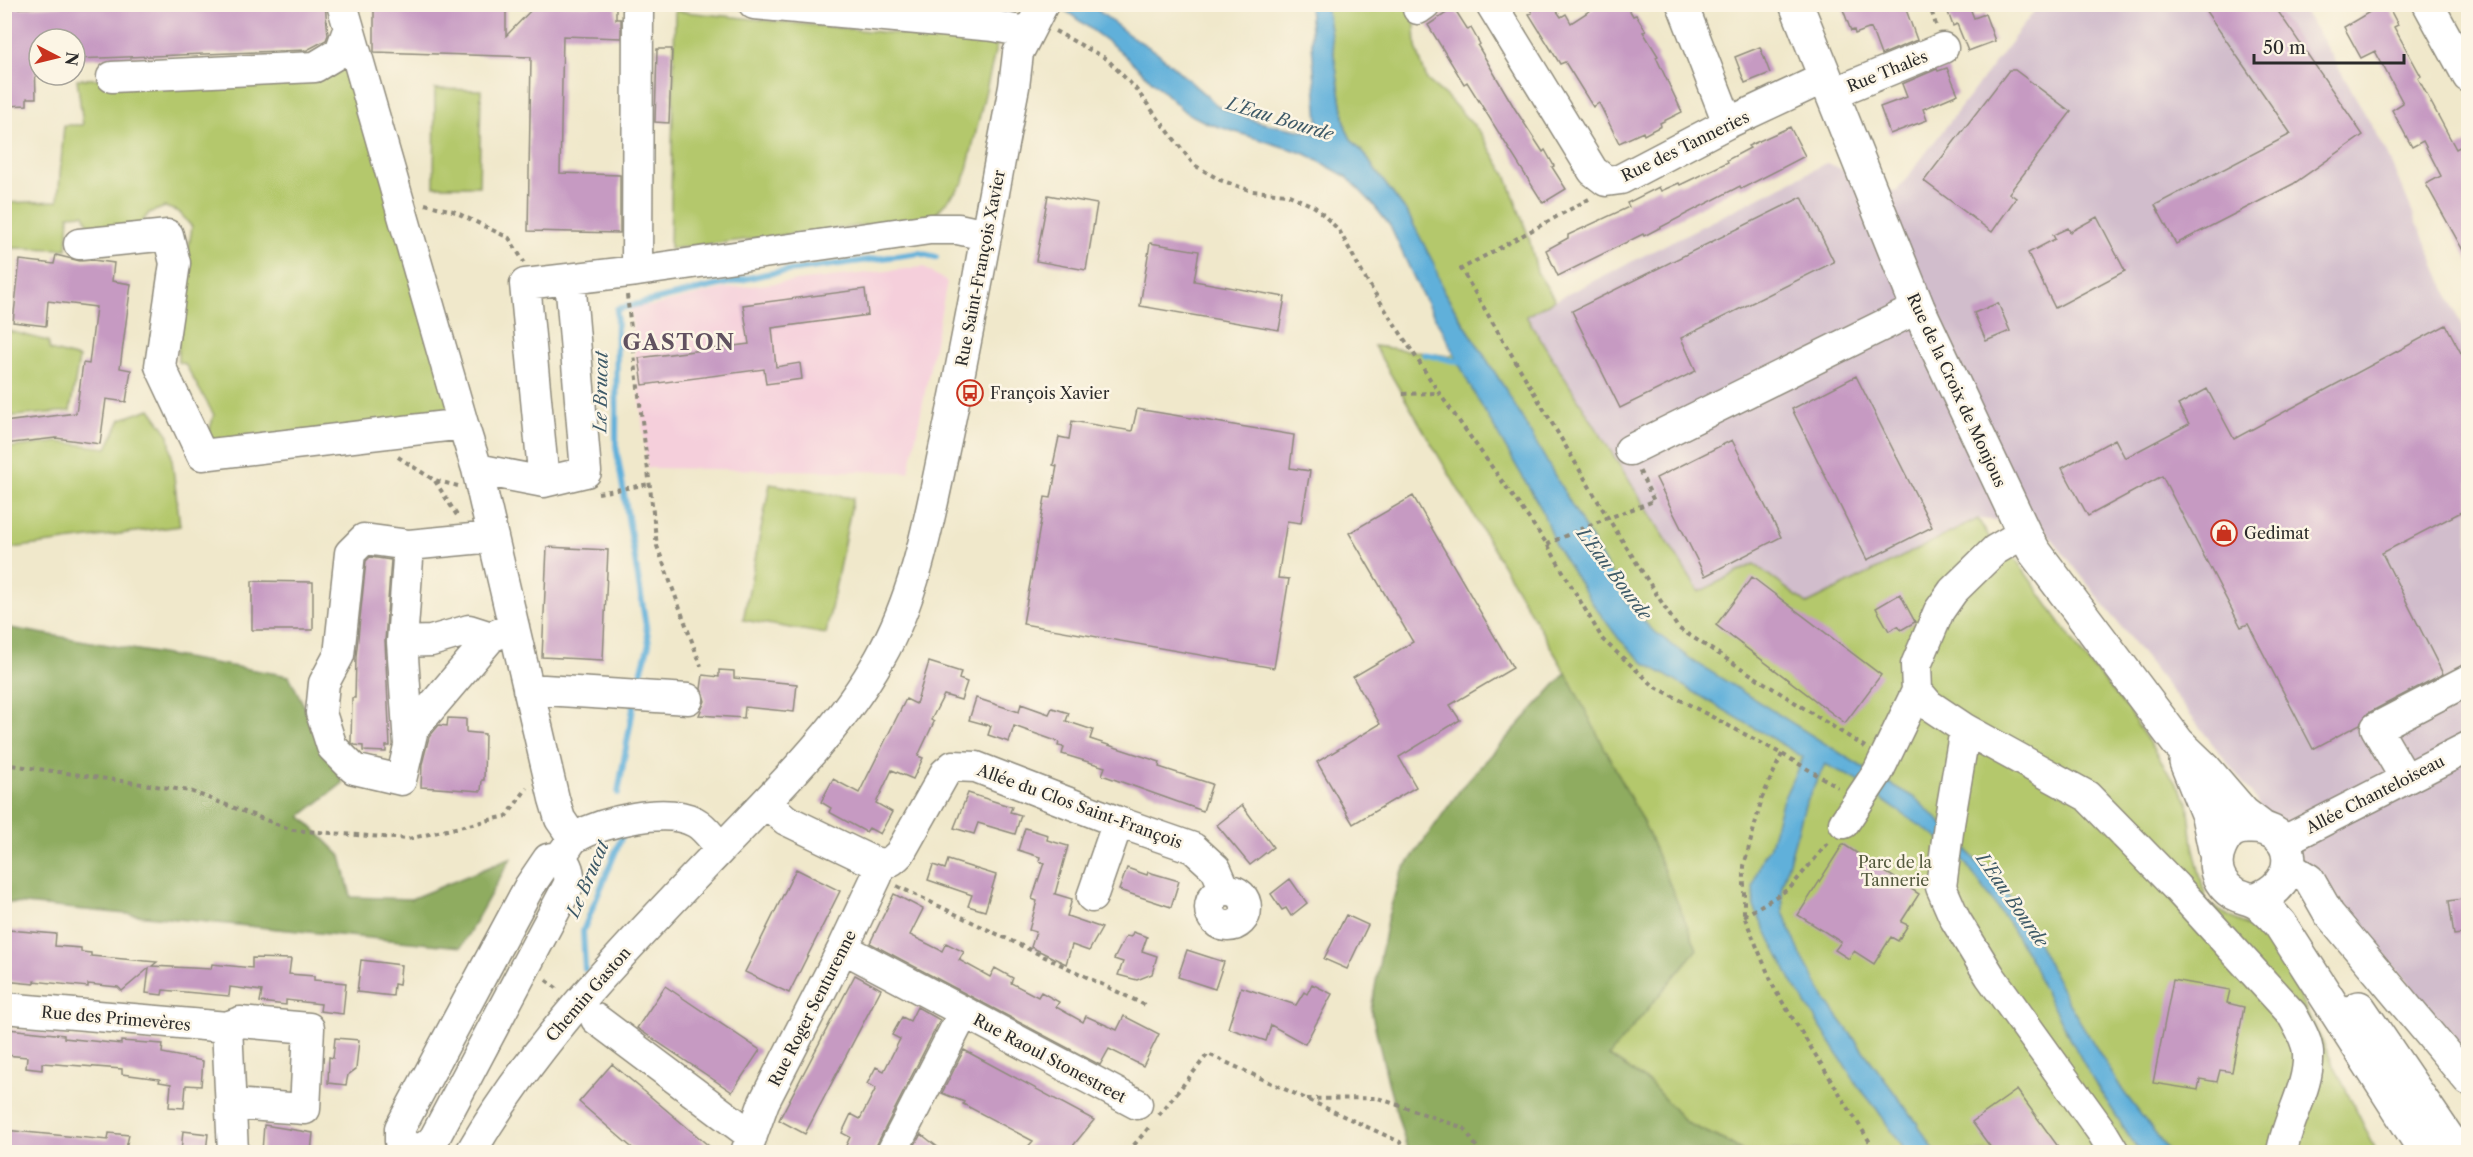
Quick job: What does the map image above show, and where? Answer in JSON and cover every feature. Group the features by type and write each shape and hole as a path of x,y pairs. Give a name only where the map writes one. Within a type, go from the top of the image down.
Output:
{"main road":[{"name":"Rue de la Croix de Monjous","path":"1796,4 1918,308 2024,533 2041,560 2178,743 2205,769 2279,854"},
{"name":"Rue de la Croix de Monjous","path":"2178,743 2208,816 2216,854"},
{"path":"2426,1152 2280,924 2253,900 2234,894 2218,877 2216,854 2224,836 2229,831 2241,827 2279,854 2287,892 2296,913 2457,1152"},
{"path":"2253,900 2275,891 2279,854"}],"street":[{"path":"631,272 638,4"},
{"path":"754,4 994,26 1015,30 1025,36"},
{"name":"Rue des Tanneries","path":"1491,4 1593,171 1606,181 1621,179 1728,123 1828,86"},
{"path":"1682,4 1728,123"},
{"path":"2428,4 2469,77"},
{"name":"Rue Saint-François Xavier","path":"721,848 766,803 840,716 880,659 901,616 921,556 986,235 1014,87 1018,53 1025,36 1049,13"},
{"name":"Rue Saint-François Xavier","path":"1014,87 1049,13"},
{"path":"112,77 315,67 340,52 345,17"},
{"path":"345,17 478,475 482,538 502,632 528,689 566,847 565,862 569,884 435,1137 429,1145 423,1148 414,1149 400,1142 400,1128 528,887 548,859 566,847 604,824 633,817 678,818 696,822 721,848"},
{"name":"Rue Thalès","path":"1828,86 1943,48"},
{"path":"544,482 525,284 631,272 930,230 958,230 986,235"},
{"path":"79,244 168,235 175,263 160,366 202,455 463,424"},
{"path":"478,475 544,482 586,472 570,279"},
{"path":"1630,450 1918,308"},
{"path":"1844,823 1875,776 1917,691 1916,665 1939,611 1953,591 1995,550 2024,533"},
{"path":"482,538 409,545 364,539 350,553 339,655 324,683 321,713 332,747 354,769 401,780 413,729 502,632"},
{"path":"409,545 402,642 409,745"},
{"path":"402,642 431,641 469,630 502,632"},
{"path":"2405,778 2376,728 2469,680"},
{"path":"528,689 688,699"},
{"path":"1917,691 1929,705 1965,729 2087,796 2176,887 2292,1014 2308,1051 2307,1072 2282,1152"},
{"path":"1965,729 1948,824 1941,887 1955,919 1990,976 2077,1096 2114,1152"},
{"name":"Allée Chanteloiseau","path":"2279,854 2405,778 2469,747"},
{"name":"Allée du Clos Saint-François","path":"878,870 892,862 900,853 945,773 953,766 976,767 1118,822 1193,848 1216,869 1225,890"},
{"path":"766,803 786,820 878,870"},
{"path":"1092,897 1118,822"},
{"name":"Chemin Gaston","path":"471,1152 491,1117 541,1049 646,927 721,848"},
{"path":"2279,854 2308,879 2329,914 2469,1080"},
{"name":"Rue Roger Senturenne","path":"749,1144 764,1102 843,948 878,870"},
{"name":"Rue Raoul Stonestreet","path":"843,948 1137,1104"},
{"name":"Rue des Primevères","path":"4,1008 228,1027 240,1022 309,1028 305,1109 231,1104"},
{"name":"Rue Raoul Stonestreet","path":"892,1152 964,1012"},
{"path":"596,1019 749,1144"},
{"path":"228,1027 233,1152"}],"path":[{"path":"1049,13 1107,58 1135,88 1194,165 1220,180 1252,191 1287,194 1315,207 1339,230 1365,278 1439,393 1547,544 1603,640 1654,686 1823,778"},
{"path":"1606,181 1605,190 1461,269 1608,518 1678,628 1875,776"},
{"path":"399,198 453,211 509,238 535,283"},
{"path":"631,272 657,546 701,666"},
{"path":"1403,394 1439,393"},
{"path":"1547,544 1654,501 1630,450"},
{"path":"390,454 434,480 456,486 478,475"},
{"path":"434,480 482,538"},
{"path":"1782,754 1762,798 1744,866 1744,916 1775,990 1876,1152"},
{"path":"4,764 190,791 292,830 408,839 507,816 545,763"},
{"path":"1744,916 1791,888 1844,823"},
{"path":"878,870 1145,1005"},
{"path":"1128,1152 1208,1054 1400,1142 1403,1152"},
{"path":"1306,1099 1377,1098 1464,1128 1480,1152"}],"shaded area":[{"path":"2039,5 2299,5 2319,33 2385,149 2468,341 2468,1054 2329,889 2282,842 2251,793 2040,523 1978,519 1807,604 1754,564 1699,592 1526,315 1827,163 1896,192"},
{"path":"923,267 947,282 909,472 647,468 630,306 652,306 723,289"}],"green space":[{"name":"Parc de la Tannerie","path":"1326,5 1414,5 1416,47 1427,80 1447,97 1480,132 1506,175 1529,238 1537,272 1555,300 1526,316 1699,592 1754,564 1807,604 1978,519 1990,539 2013,555 2084,657 2127,709 2188,802 2193,845 2207,904 2271,939 2377,1152 1744,1152 1686,1123 1650,1083 1459,957 1387,920 1401,873 1463,786 1566,673 1374,346 1450,356 1475,341 1444,292 1408,214 1351,139 1346,129"},
{"path":"675,11 997,44 964,182 933,217 670,249"},
{"path":"353,67 450,403 445,415 218,443 208,435 214,415 185,364 178,362 180,311 192,227 179,212 165,207 149,213 133,234 92,234 84,214 69,215 67,249 8,248 5,269 5,203 58,201 64,125 83,125 78,87 87,87 87,79 214,77"},
{"path":"435,89 481,90 479,186 434,186"},
{"path":"5,330 48,341 50,350 79,358 70,411 5,417"},
{"path":"150,409 169,435 180,526 5,549 5,448 58,442 107,448 121,419"},
{"path":"770,484 853,498 826,634 743,620"},
{"path":"4,627 289,676 343,783 301,816 341,856 351,897 411,899 511,858 461,947 5,902"},
{"path":"1566,673 1647,830 1697,949 1609,1056 1650,1083 1686,1123 1744,1152 1408,1152 1371,1010 1387,920 1401,873 1463,786"}],"water":[{"path":"1058,5 1091,5 1129,35 1157,52 1219,107 1258,122 1319,134 1309,5 1326,5 1346,129 1351,139 1408,214 1434,264 1444,292 1506,390 1627,602 1650,628 1692,660 1915,798 1955,836 1987,874 2004,888 2038,943 2068,1002 2123,1091 2169,1152 2141,1152 2137,1148 2093,1080 2042,987 2033,964 2009,924 1953,848 1869,791 1857,780 1825,764 1805,805 1782,886 1783,912 1801,955 1827,1002 1917,1123 1935,1152 1906,1152 1858,1086 1792,982 1754,907 1753,887 1756,875 1763,856 1769,849 1782,802 1803,757 1643,662 1619,639 1595,607 1555,545 1542,510 1471,388 1422,295 1390,226 1347,177 1306,154 1207,123 1185,112 1119,50"}],"building":[{"path":"95,4 325,4 328,35 326,40 307,50 87,59 87,27 27,27 27,87 36,87 36,98 27,98 27,105 7,106 4,9"},
{"path":"374,4 506,4 506,36 537,4 616,7 616,19 621,19 621,38 563,36 560,173 620,175 620,233 528,231 531,57 374,52"},
{"path":"1527,4 1552,4 1561,17 1566,14 1571,23 1600,4 1626,4 1646,31 1643,32 1658,56 1656,57 1682,112 1660,123 1661,126 1644,135 1643,132 1619,143 1599,103 1593,107 1565,62 1560,64 1529,14 1532,13"},
{"path":"1841,4 1904,4 1917,40 1881,55 1871,28 1855,34 1854,30 1851,31"},
{"path":"1945,4 1964,4 1967,10 1970,8 1974,18 1985,14 1995,41 1968,51 1957,24 1953,26"},
{"path":"2201,4 2273,4 2363,135 2293,184 2176,244 2155,205 2291,134"},
{"path":"2383,4 2387,4 2398,25 2394,27 2421,76 2418,78 2456,149 2469,142 2469,261 2426,184 2441,176 2423,141 2412,147 2392,110 2403,103 2375,51 2361,58 2344,27"},
{"path":"1454,8 1468,30 1471,28 1480,44 1478,46 1515,109 1543,152 1545,150 1554,166 1552,167 1566,189 1543,203 1467,82 1464,84 1428,25"},
{"path":"1760,47 1770,73 1745,83 1735,57"},
{"path":"657,49 672,49 669,123 655,122"},
{"path":"1947,68 1958,94 1923,109 1927,120 1890,134 1880,107 1907,97 1902,84 1937,69 1938,71"},
{"path":"2009,70 2015,70 2071,112 2009,193 2016,198 1992,232 1924,181"},
{"path":"1790,127 1805,156 1558,276 1546,250 1568,238 1568,235 1629,207 1627,203 1659,187 1661,191 1679,183 1680,185 1728,162 1727,160 1750,148 1748,146"},
{"path":"1048,195 1097,204 1086,270 1036,261"},
{"path":"1802,197 1834,262 1681,338 1696,371 1620,408 1572,311"},
{"path":"2097,217 2125,271 2055,308 2028,253 2055,239 2053,235 2068,228 2070,232"},
{"path":"1150,243 1199,251 1194,281 1285,297 1279,330 1140,306"},
{"path":"56,255 80,261 114,263 112,281 131,284 120,368 131,370 126,402 106,399 100,444 56,438 4,444 4,422 76,413 83,363 89,364 96,307 48,301 46,326 13,322 20,260 54,264"},
{"path":"865,289 868,315 772,328 776,367 800,363 802,379 766,384 764,369 643,385 639,358 749,344 743,305"},
{"path":"1998,303 2010,331 1986,341 1974,313"},
{"path":"2446,325 2469,368 2469,508 2382,553 2443,674 2368,713 2360,724 2313,749 2248,624 2241,627 2162,476 2088,516 2062,468 2115,439 2125,458 2189,424 2178,405 2207,389 2234,439"},
{"path":"1856,376 1932,527 1867,560 1792,409"},
{"path":"1137,409 1294,435 1290,468 1310,471 1301,523 1287,521 1278,578 1289,579 1274,668 1023,624 1045,497 1051,498 1057,466 1053,465 1059,437 1069,439 1072,421 1132,431"},
{"path":"1732,440 1781,537 1705,576 1656,478"},
{"path":"1413,496 1513,668 1450,705 1460,720 1399,757 1416,787 1353,824 1317,762 1380,724 1353,677 1413,642 1349,533"},
{"path":"547,547 608,550 603,660 542,657"},
{"path":"370,557 391,560 385,641 390,746 386,746 386,752 363,751 363,746 351,742 356,657 366,561"},
{"path":"1752,577 1881,675 1845,723 1716,625"},
{"path":"252,581 313,582 313,630 252,630"},
{"path":"1900,594 1915,622 1901,630 1898,626 1889,631 1876,608"},
{"path":"929,662 961,672 959,679 967,682 961,700 944,695 931,720 934,722 918,756 923,758 913,779 892,770 876,803 892,812 880,834 869,828 866,832 829,812 831,808 821,802 833,779 859,793 906,699 916,704"},
{"path":"719,670 734,671 734,678 797,684 794,712 745,707 744,718 699,715 705,701 701,689 703,675 719,677"},
{"path":"976,698 1019,712 1021,704 1049,714 1052,708 1069,713 1066,721 1093,730 1090,739 1160,762 1159,767 1212,784 1203,811 1102,775 1105,767 1062,754 1064,747 1058,746 1059,742 1014,726 1009,742 988,735 991,726 969,720"},
{"path":"448,718 466,719 466,732 485,734 484,780 482,780 481,791 421,787 422,764 429,737 439,725 447,726"},
{"path":"968,793 1012,807 1010,812 1021,815 1015,834 978,823 974,834 954,828"},
{"path":"1242,805 1273,847 1250,865 1217,825"},
{"path":"1025,828 1048,835 1047,840 1068,846 1055,894 1072,899 1067,916 1102,928 1089,951 1072,945 1066,964 1031,947 1036,932 1029,930 1037,901 1032,899 1044,863 1039,861 1040,857 1018,850"},
{"path":"1843,844 1919,894 1901,922 1908,925 1898,941 1891,937 1874,964 1854,951 1849,959 1835,950 1841,942 1798,915"},
{"path":"948,860 996,875 985,911 968,906 972,895 928,880 933,865 945,869"},
{"path":"1127,868 1147,875 1148,872 1179,881 1171,907 1119,890"},
{"path":"796,869 840,891 789,993 745,972"},
{"path":"1290,879 1307,903 1291,916 1286,908 1282,910 1271,894"},
{"path":"894,894 923,909 910,935 942,951 946,943 964,952 959,960 990,977 995,968 1013,978 1011,983 1038,997 1041,992 1059,1002 1056,1007 1083,1022 1086,1016 1117,1030 1124,1016 1159,1034 1143,1066 1109,1049 1100,1065 870,943"},
{"path":"2469,898 2469,933 2454,935 2449,901"},
{"path":"1346,915 1368,925 1347,969 1324,959"},
{"path":"8,930 56,934 55,946 81,948 81,952 91,953 91,956 157,962 152,966 211,969 212,964 252,968 252,958 291,959 289,974 314,976 314,980 346,983 343,1014 320,1011 321,1004 286,1000 286,1005 260,1002 262,991 230,987 229,996 163,990 162,995 146,993 149,968 122,991 118,987 88,984 88,987 34,981 34,984 4,981"},
{"path":"1133,932 1147,937 1142,951 1157,956 1152,974 1137,980 1118,975 1123,962 1114,959 1126,936 1131,937"},
{"path":"1187,950 1224,962 1215,989 1178,977"},
{"path":"361,960 401,965 399,985 394,984 393,996 357,992"},
{"path":"855,975 881,989 805,1134 779,1120"},
{"path":"2173,980 2230,990 2227,1003 2244,1007 2232,1072 2220,1070 2217,1082 2200,1079 2198,1090 2153,1083"},
{"path":"1312,984 1332,994 1305,1044 1271,1025 1266,1041 1228,1028 1241,987 1296,1005 1304,992 1307,994"},
{"path":"665,986 760,1050 732,1092 637,1028"},
{"path":"917,1007 940,1020 873,1152 843,1152 850,1137 842,1133 851,1114 860,1119 876,1088 867,1084 876,1067 884,1071 900,1039 892,1035 902,1017 910,1021"},
{"path":"8,1029 121,1044 121,1041 163,1044 162,1053 203,1061 201,1086 186,1085 184,1108 169,1107 171,1084 159,1082 160,1079 122,1074 122,1069 42,1063 42,1070 26,1068 27,1057 5,1055"},
{"path":"335,1038 359,1040 356,1069 348,1075 346,1085 328,1083 329,1057 333,1058"},
{"path":"964,1050 1094,1120 1068,1152 1023,1152 1033,1141 963,1104 964,1102 942,1093"},
{"path":"612,1064 716,1152 637,1152 579,1102"},
{"path":"2017,1090 2062,1152 1994,1152 1972,1122"},
{"path":"264,1125 313,1133 311,1152 262,1151"},
{"path":"4,1130 108,1140 109,1133 129,1135 125,1152 4,1152"},
{"path":"183,1131 208,1134 206,1152 181,1152"},
{"path":"921,1134 944,1152 911,1152"}],"waterway":[{"name":"Le Brucat","path":"637,687 649,644 616,446 617,309 766,274 919,253 936,257"},
{"name":"Le Brucat","path":"1424,354 1465,363"},
{"name":"Le Brucat","path":"618,793 634,703"},
{"name":"Le Brucat","path":"585,969 583,931 622,836"}],"place":[{"name":"François Xavier","path":"970,393"},
{"name":"Gedimat","path":"2224,533"}],"district":[{"name":"GASTON","path":"679,342"}],"water label":[{"name":"L'Eau Bourde","path":"1280,119"},
{"name":"L'Eau Bourde","path":"1614,574"},
{"name":"L'Eau Bourde","path":"2012,900"}]}
